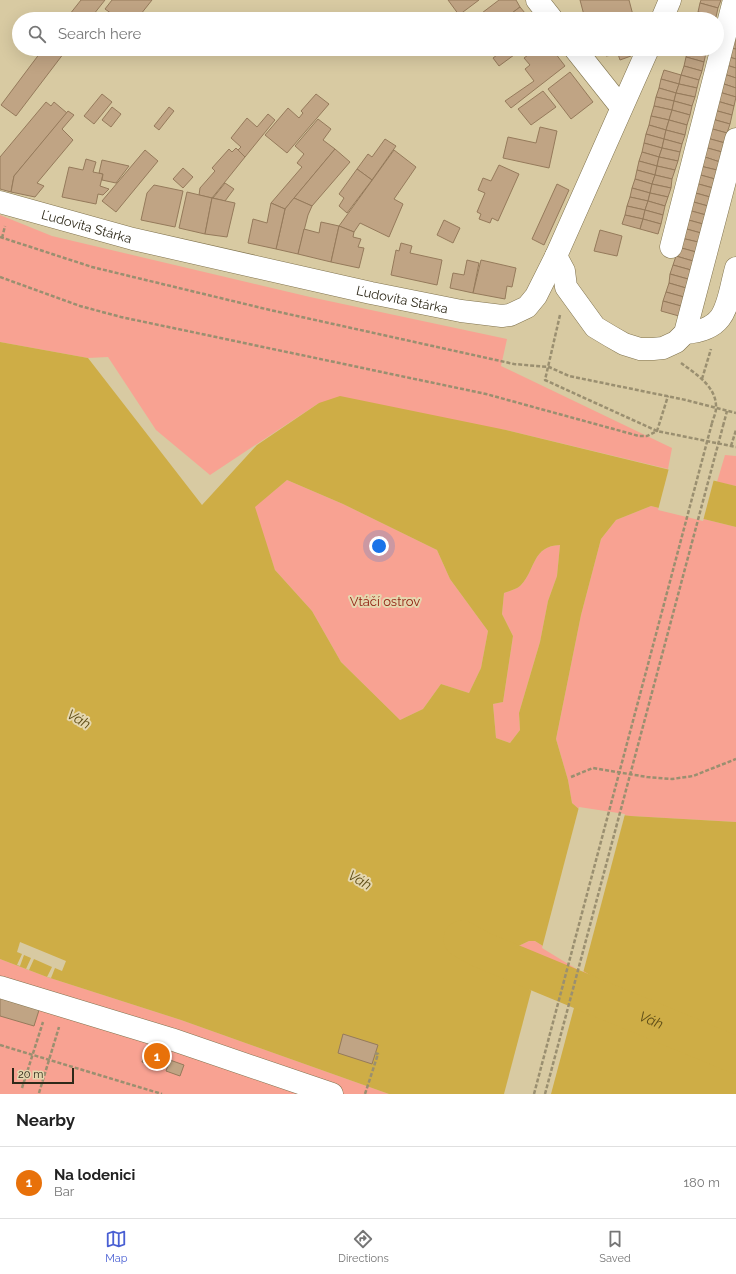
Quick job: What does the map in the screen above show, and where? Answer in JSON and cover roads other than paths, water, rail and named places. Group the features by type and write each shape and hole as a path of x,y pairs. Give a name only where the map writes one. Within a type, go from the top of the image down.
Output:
{"street":[{"path":"537,0 546,12"},
{"path":"665,12 670,0"},
{"path":"724,39 734,0"},
{"path":"581,56 621,107"},
{"name":"Ľudovíta Stárka","path":"0,202 133,239 364,292 461,311 502,316 519,312 527,308 536,296 556,256 645,56"},
{"path":"670,248 720,56"},
{"path":"556,256 564,271 566,287 595,326 624,344 640,349 663,348 676,342 685,333 736,139"},
{"path":"685,333 709,329 718,323 723,316 736,268"},
{"path":"0,987 171,1039 332,1094"}],"water":[{"path":"0,342 88,358 202,505 257,445 319,403 340,396 506,430 736,486 736,527 651,506 616,520 601,539 581,615 556,739 568,780 572,803 580,810 631,816 736,822 736,1094 389,1094 181,1020 47,977 0,959","holes":["287,480 343,504 437,550 450,579 488,631 481,668 469,693 441,684 423,709 400,720 341,662 312,611 275,570 255,507","560,545 557,576 548,601 540,642 519,713 520,730 510,743 496,738 493,704 503,702 513,636 502,614 504,593 520,586 526,579 539,554 544,549 551,546","529,941 535,941 593,977 602,990 594,1007 583,1009 530,990 526,981 510,974 506,952"]}],"waterway":[{"name":"Váh","path":"462,939 482,950 736,1055"}],"place":[{"name":"Na lodenici","path":"157,1056"}],"park label":[{"name":"Vtáčí ostrov","path":"385,601"}]}
